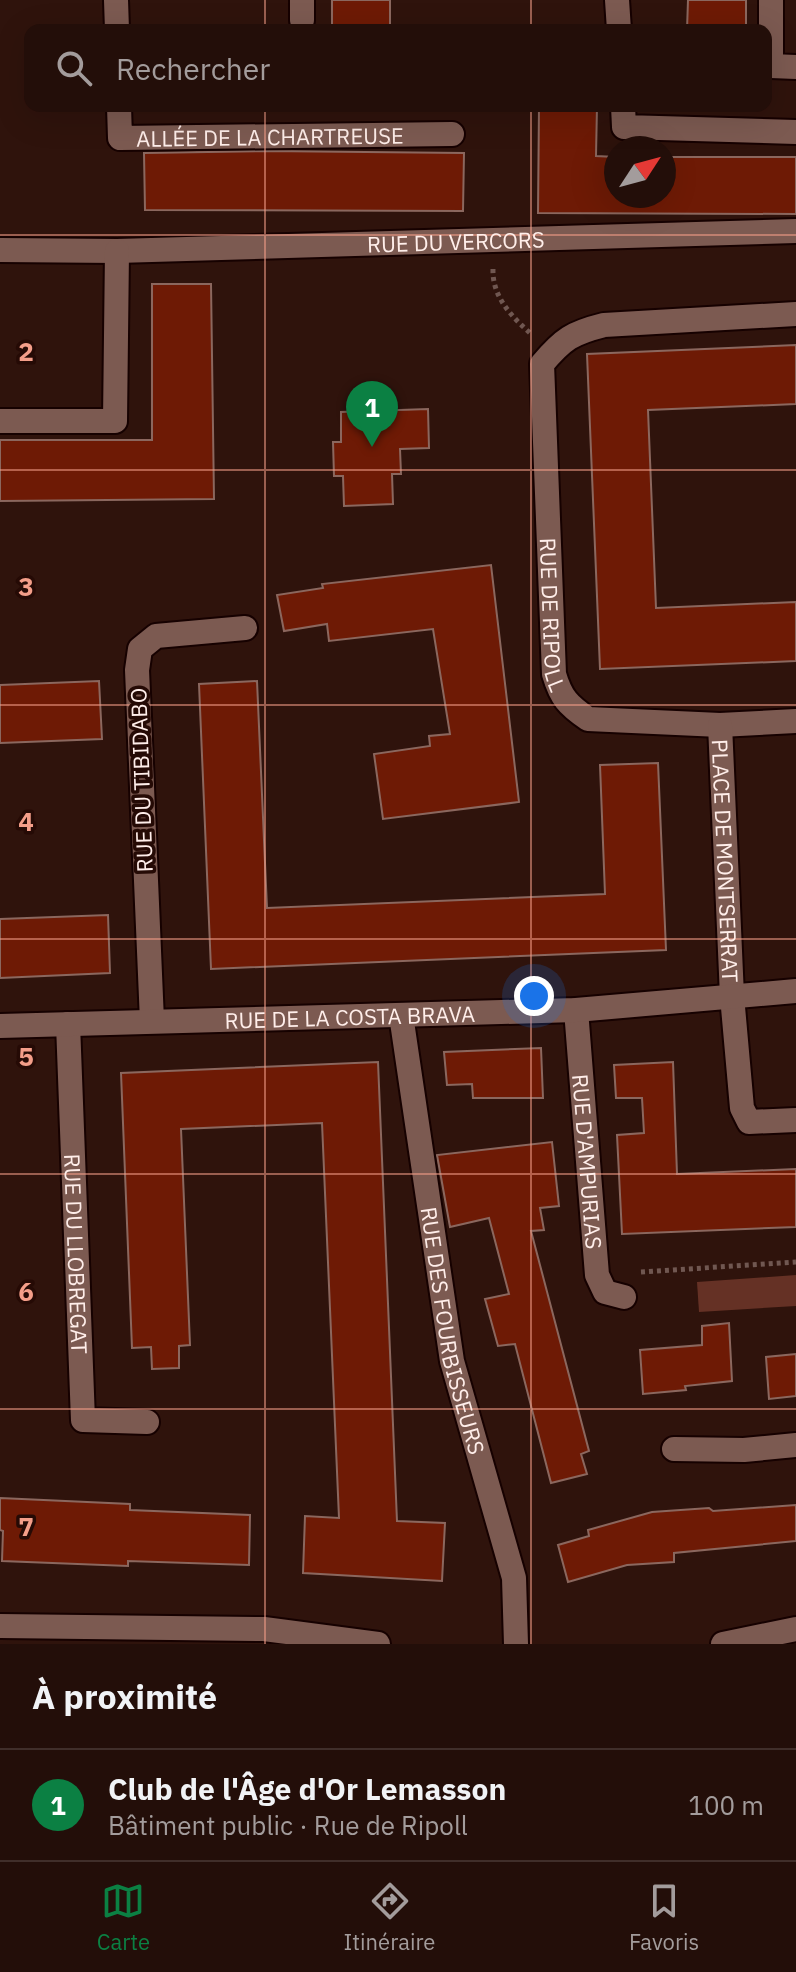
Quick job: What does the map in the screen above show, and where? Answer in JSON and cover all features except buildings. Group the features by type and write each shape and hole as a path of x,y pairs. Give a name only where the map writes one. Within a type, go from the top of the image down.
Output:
{"street":[{"path":"116,0 117,24"},
{"path":"617,0 619,24"},
{"path":"771,0 771,24"},
{"path":"772,66 796,67"},
{"name":"ALLÉE DE LA CHARTREUSE","path":"119,112 120,138 452,134"},
{"path":"623,112 624,127 796,132"},
{"name":"RUE DU VERCORS","path":"0,250 117,251 796,231"},
{"path":"0,421 115,421 117,251"},
{"path":"547,358 559,343 582,331 604,325 796,314"},
{"name":"RUE DE RIPOLL","path":"547,358 554,674 559,694 588,719 720,725"},
{"name":"RUE DU TIBIDABO","path":"152,1021 137,670 140,649 156,636 245,628"},
{"name":"PLACE DE MONTSERRAT","path":"796,741 796,721 720,725 732,996 742,1108 749,1122 796,1120"},
{"name":"RUE DE LA COSTA BRAVA","path":"0,1026 576,1010 796,991"},
{"name":"RUE D'AMPURIAS","path":"576,1010 597,1275 605,1292 624,1297"},
{"name":"RUE DES FOURBISSEURS","path":"401,1015 452,1361 514,1578 516,1644"},
{"name":"RUE DU LLOBREGAT","path":"68,1024 83,1420 147,1422"},
{"path":"674,1449 744,1450 796,1445"},
{"path":"0,1626 264,1629 351,1643 378,1644"},
{"path":"723,1644 796,1629"}],"path":[{"path":"495,240 492,286 547,358"},
{"path":"597,1275 796,1262"}],"shaded area":[{"path":"796,1275 796,1306 699,1312 697,1282"}],"place":[{"name":"Club de l'Âge d'Or Lemasson","path":"372,447"}]}
